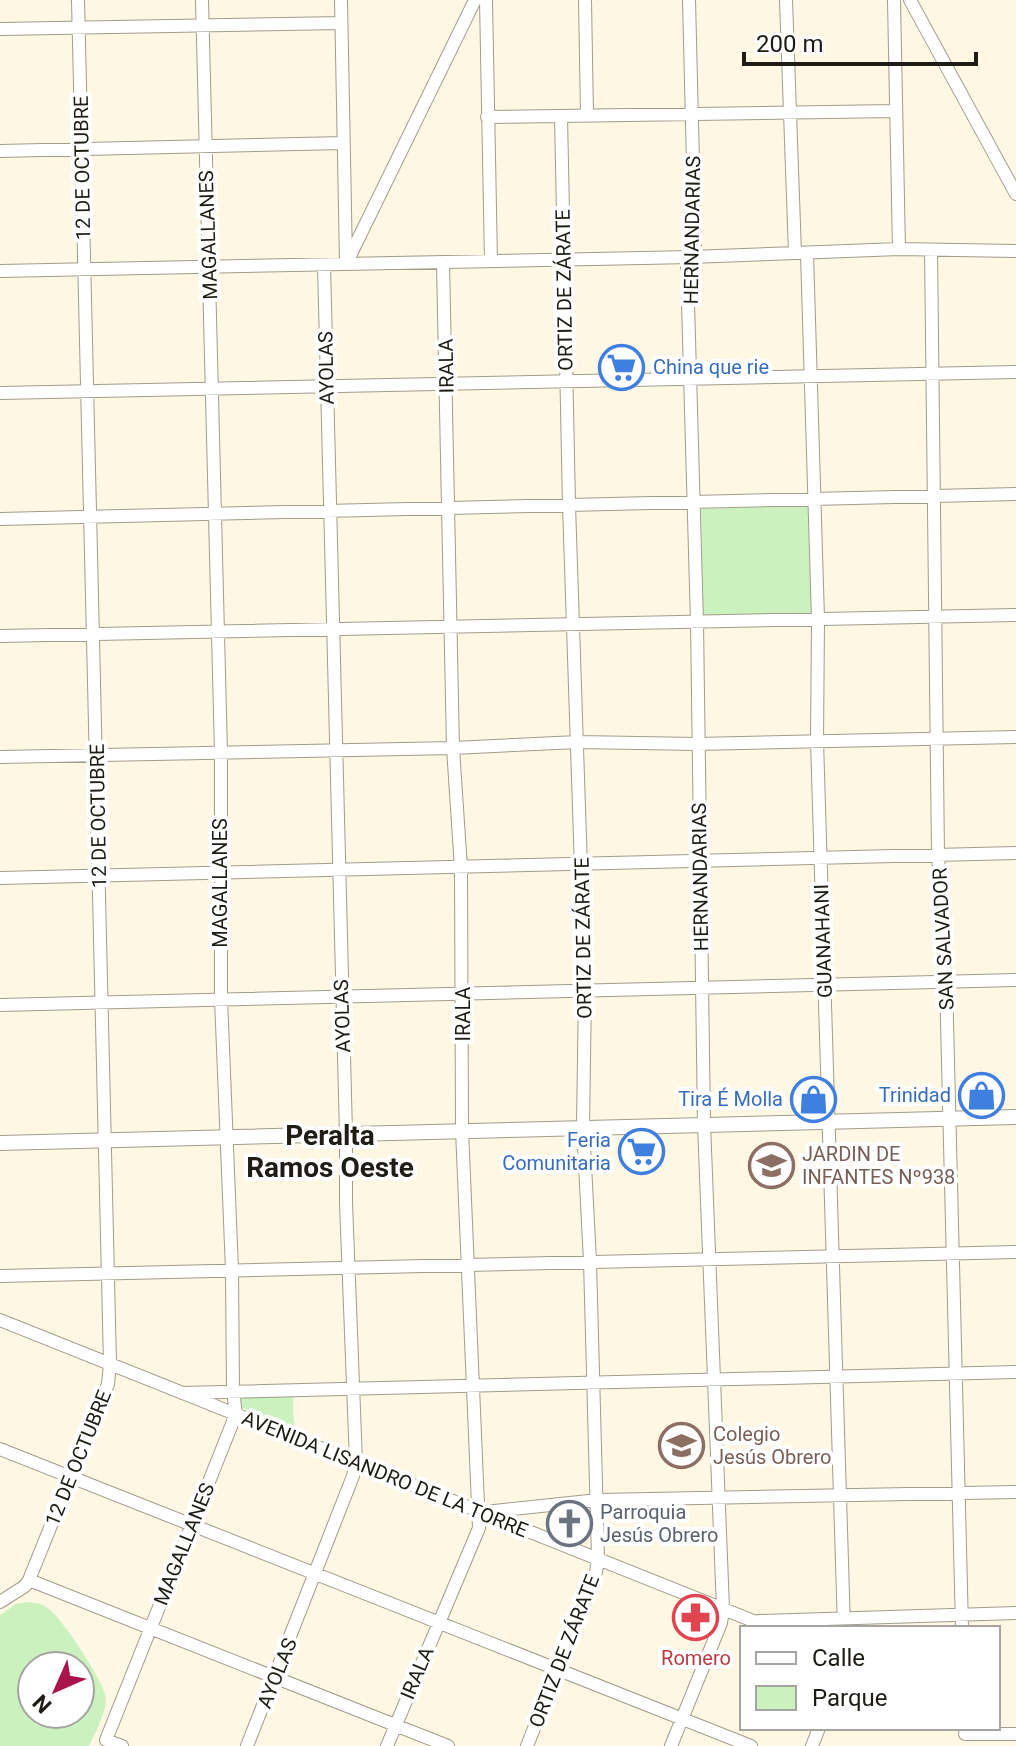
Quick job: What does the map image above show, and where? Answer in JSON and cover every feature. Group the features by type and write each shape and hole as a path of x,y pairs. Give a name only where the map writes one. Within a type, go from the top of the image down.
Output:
{"main road":[{"path":"0,1143 1016,1117"}],"street":[{"name":"12 DE OCTUBRE","path":"29,1580 108,1384 110,1364 78,0"},
{"name":"MAGALLANES","path":"122,1746 106,1740 236,1414 221,999 221,753 202,0"},
{"path":"341,0 346,264"},
{"path":"346,264 475,0"},
{"path":"486,0 491,261"},
{"path":"585,0 587,115"},
{"name":"HERNANDARIAS","path":"671,1746 721,1623 723,1609 704,1124 697,623 687,267 695,244 689,0"},
{"name":"GUANAHANI","path":"786,0 791,112 811,375 818,619 820,858 844,1623"},
{"path":"894,0 899,249"},
{"path":"910,0 1016,194"},
{"path":"0,29 341,23"},
{"path":"487,117 895,111"},
{"name":"ORTIZ DE ZÁRATE","path":"527,1746 596,1572 598,1559 583,1127 585,990 569,505 561,116"},
{"path":"0,151 343,143"},
{"path":"0,271 691,257 899,249 1016,251"},
{"name":"SAN SALVADOR","path":"931,250 938,855 946,981 955,1254 962,1626"},
{"name":"IRALA","path":"387,1746 479,1528 481,1512 472,1384 462,1130 461,868 453,748 443,263"},
{"name":"AYOLAS","path":"247,1746 317,1572 356,1462 334,751 324,265"},
{"path":"0,393 1016,372"},
{"path":"0,519 1016,494"},
{"path":"0,636 1016,615"},
{"path":"0,757 453,748 578,742 697,744 1016,737"},
{"path":"0,878 1016,853"},
{"path":"0,1005 1016,980"},
{"path":"0,1276 1016,1252"},
{"name":"AVENIDA LISANDRO DE LA TORRE","path":"0,1320 766,1626"},
{"path":"182,1393 1016,1372"},
{"path":"0,1449 751,1746"},
{"path":"481,1512 598,1500 1016,1492"},
{"path":"0,1602 29,1580 448,1746"},
{"path":"754,1621 844,1623 1016,1613"},
{"path":"965,1736 1016,1734"}],"green space":[{"path":"810,507 812,614 703,617 701,509"},
{"path":"293,1394 294,1430 239,1406 240,1397"},
{"path":"27,1602 45,1606 80,1650 16,1650 16,1730 96,1730 96,1674 104,1691 106,1705 102,1717 89,1746 0,1746 0,1615 16,1604"}],"place":[{"name":"China que rie","path":"622,367"},
{"name":"Trinidad","path":"982,1095"},
{"name":"Tira É Molla","path":"814,1099"},
{"name":"Feria Comunitaria","path":"642,1151"},
{"name":"JARDIN DE INFANTES Nº938","path":"771,1166"},
{"name":"Colegio Jesús Obrero","path":"682,1445"},
{"name":"Parroquia Jesús Obrero","path":"569,1523"},
{"name":"Romero","path":"696,1618"}],"district":[{"name":"Peralta Ramos Oeste","path":"330,1151"}]}
